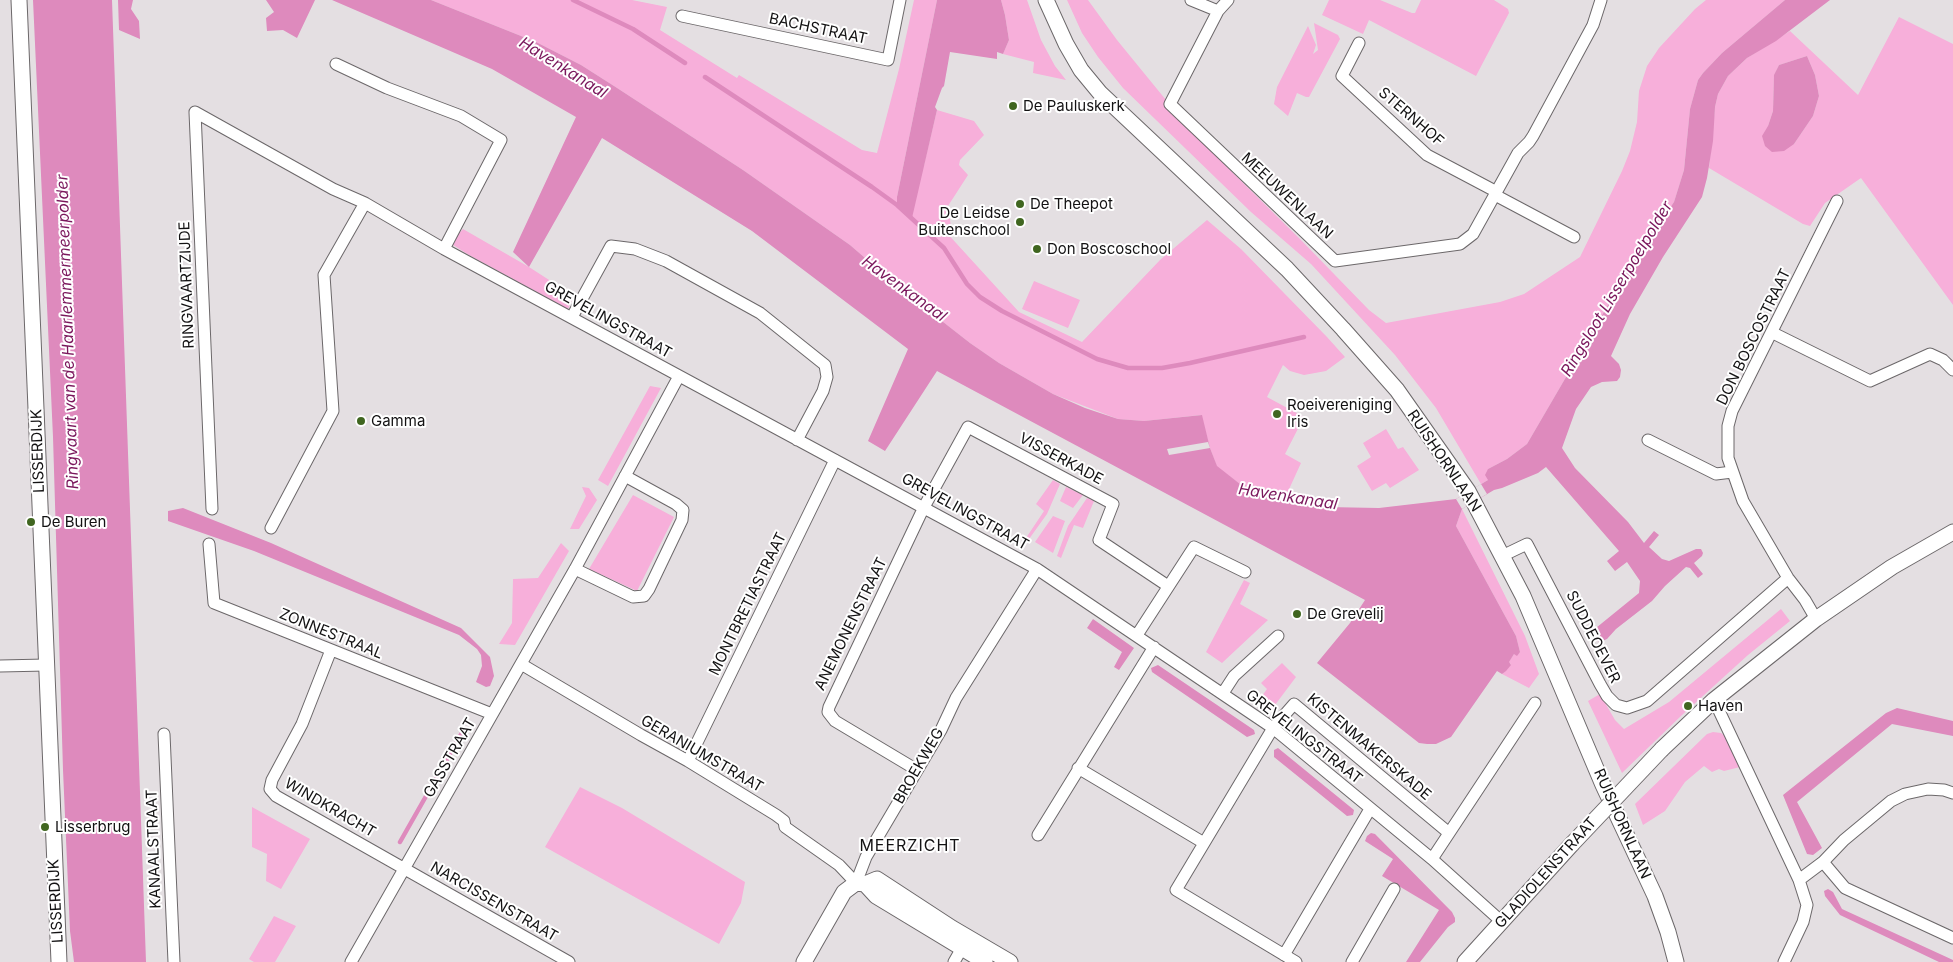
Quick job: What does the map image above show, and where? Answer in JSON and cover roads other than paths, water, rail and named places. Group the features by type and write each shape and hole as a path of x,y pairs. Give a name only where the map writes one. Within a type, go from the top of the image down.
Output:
{"main road":[{"name":"LISSERDIJK","path":"19,0 59,962"},
{"name":"RUISHORNLAAN","path":"1046,0 1066,44 1081,70 1100,94 1287,270 1343,329 1397,390 1471,497 1523,596 1603,784 1655,896 1676,962"},
{"name":"GLADIOLENSTRAAT","path":"1465,962 1572,844 1662,749 1714,700 1816,619 1892,567 1953,532"},
{"path":"860,884 877,878 965,943 985,962"},
{"name":"BROEKWEG","path":"804,962 844,892 860,884"},
{"path":"965,943 1010,962"}],"street":[{"name":"BACHSTRAAT","path":"682,16 888,60 900,0"},
{"path":"1191,0 1218,11"},
{"name":"MEEUWENLAAN","path":"1228,0 1218,11 1170,104 1335,261 1460,244 1473,234 1518,153 1533,136 1593,24 1601,0"},
{"name":"STERNHOF","path":"1358,43 1342,76 1427,155 1496,194"},
{"path":"336,64 387,88 461,116 501,140 444,249"},
{"name":"RINGVAARTZIJDE","path":"212,509 195,112 240,137"},
{"name":"GREVELINGSTRAAT","path":"240,137 333,189 365,203 444,249 1037,569 1223,692 1272,728 1432,860 1502,922"},
{"path":"1496,194 1574,237"},
{"name":"DON BOSCOSTRAAT","path":"1816,619 1805,600 1788,578 1743,501 1728,458 1727,443 1730,418 1837,201"},
{"path":"271,528 333,411 324,275 365,203"},
{"path":"572,317 611,246 635,249 666,262 760,313 825,365 827,377 823,391 797,440"},
{"path":"1773,333 1870,381 1930,354 1943,360 1953,370"},
{"name":"GASSTRAAT","path":"351,962 575,569 679,376"},
{"name":"VISSERKADE","path":"924,507 968,427 1113,504 1099,540 1168,586"},
{"path":"1648,440 1716,474 1732,472"},
{"name":"MONTBRETIASTRAAT","path":"688,761 835,460"},
{"path":"575,569 633,597 644,596 649,589 682,520 682,510 676,504 625,476"},
{"name":"ANEMONENSTRAAT","path":"917,770 835,721 828,712 831,701 924,507"},
{"name":"ZONNESTRAAL","path":"209,544 214,603 492,714"},
{"name":"SUDDEOEVER","path":"1502,556 1527,544 1600,684 1616,705 1627,708 1647,701 1788,578"},
{"path":"1137,635 1194,547 1245,572"},
{"name":"BROEKWEG","path":"860,884 866,857 941,730 964,686 1037,569"},
{"path":"1223,692 1234,676 1278,636"},
{"path":"1038,835 1154,646"},
{"name":"WINDKRACHT","path":"331,650 302,724 272,780 270,789 276,796 404,868"},
{"name":"GERANIUMSTRAAT","path":"521,664 688,761 784,821 786,827 839,865 860,884"},
{"path":"0,666 46,665"},
{"path":"1714,700 1799,880 1808,905 1803,922 1784,962"},
{"path":"1432,860 1535,703"},
{"name":"KISTENMAKERSKADE","path":"1272,728 1294,704 1449,833"},
{"path":"1272,728 1176,890 1296,962"},
{"name":"KANAALSTRAAT","path":"164,734 174,962"},
{"path":"1078,768 1204,843"},
{"path":"1799,880 1823,862 1844,840 1891,801 1905,794 1928,789 1944,790 1953,793"},
{"path":"1284,955 1370,810"},
{"path":"1823,862 1845,888 1953,938"},
{"name":"NARCISSENSTRAAT","path":"404,868 569,962"},
{"path":"1352,962 1394,889"},
{"path":"954,962 965,943"}],"water":[{"name":"Ringvaart van de Haarlemmermeerpolder","path":"33,0 112,0 146,962 74,962 70,931 53,437"},
{"path":"118,0 133,0 131,9 139,21 140,39 119,30"},
{"path":"266,0 315,0 297,38 283,30 267,31 266,18 274,12"},
{"name":"Havenkanaal","path":"332,0 431,0 536,42 581,65 743,170 850,245 901,289 970,343 999,363 1053,394 1085,408 1118,419 1144,421 1202,415 1210,448 1217,466 1240,484 1285,498 1326,507 1379,508 1456,499 1488,480 1485,475 1488,469 1507,459 1527,444 1629,269 1674,202 1684,170 1690,109 1698,80 1722,53 1785,0 1830,0 1776,41 1747,58 1728,76 1718,94 1715,107 1713,141 1702,197 1663,257 1630,314 1611,356 1619,364 1621,370 1620,377 1617,381 1602,382 1591,387 1576,409 1562,448 1575,468 1628,522 1644,543 1654,531 1659,535 1649,547 1662,559 1669,561 1696,549 1701,549 1702,556 1694,563 1703,574 1698,578 1690,568 1686,567 1652,601 1616,629 1607,639 1600,642 1593,639 1591,632 1639,593 1640,581 1627,562 1615,571 1607,561 1619,551 1546,467 1538,473 1494,490 1462,509 1456,526 1516,636 1520,652 1517,656 1514,654 1509,662 1511,665 1506,671 1502,674 1497,671 1451,737 1436,744 1427,744 1419,743 1317,663 1350,623 1365,600 937,371 885,451 868,441 908,349 752,231 602,138 529,267 513,252 576,117 492,69"},
{"path":"937,0 1001,0 1009,40 1003,54 997,52 997,59 950,52 944,86 935,107 937,110 912,218 897,205 897,197"},
{"path":"1807,56 1815,75 1819,96 1813,116 1794,144 1784,151 1772,152 1765,146 1762,136 1773,111 1774,75 1779,65"},
{"path":"183,508 271,543 461,628 490,657 494,676 490,686 486,687 476,682 482,666 481,655 477,649 459,635 254,551 168,521 168,511"},
{"path":"1093,619 1134,648 1119,670 1114,667 1122,652 1087,628"},
{"path":"1158,665 1254,730 1255,734 1247,737 1152,672 1151,668"},
{"path":"1897,708 1953,721 1953,736 1892,724 1797,802 1822,848 1813,855 1807,854 1783,795 1886,713"},
{"path":"1278,748 1354,810 1353,815 1347,816 1274,757 1274,750"},
{"path":"1371,833 1375,834 1452,912 1455,918 1455,922 1448,927 1420,962 1406,962 1439,910 1382,876 1393,859 1365,841"},
{"path":"1828,889 1833,892 1842,909 1953,960 1953,962 1939,962 1840,915 1825,896 1824,891"}],"waterway":[{"path":"573,0 633,29 685,63"},
{"path":"705,77 897,205 944,248 967,284 980,297 1002,311 1097,359 1128,368 1162,368 1304,337"},
{"path":"400,842 463,731"}],"place":[{"name":"De Pauluskerk","path":"1013,106"},
{"name":"De Theepot","path":"1020,204"},
{"name":"De Leidse Buitenschool","path":"1020,222"},
{"name":"Don Boscoschool","path":"1037,249"},
{"name":"Roeivereniging Iris","path":"1277,414"},
{"name":"Gamma","path":"361,421"},
{"name":"De Buren","path":"31,522"},
{"name":"De Grevelij","path":"1297,614"},
{"name":"Haven","path":"1688,706"},
{"name":"Lisserbrug","path":"45,827"}],"district":[{"name":"MEERZICHT","path":"910,846"}],"water label":[{"name":"Ringsloot Lisserpoelpolder","path":"1617,289"}]}
